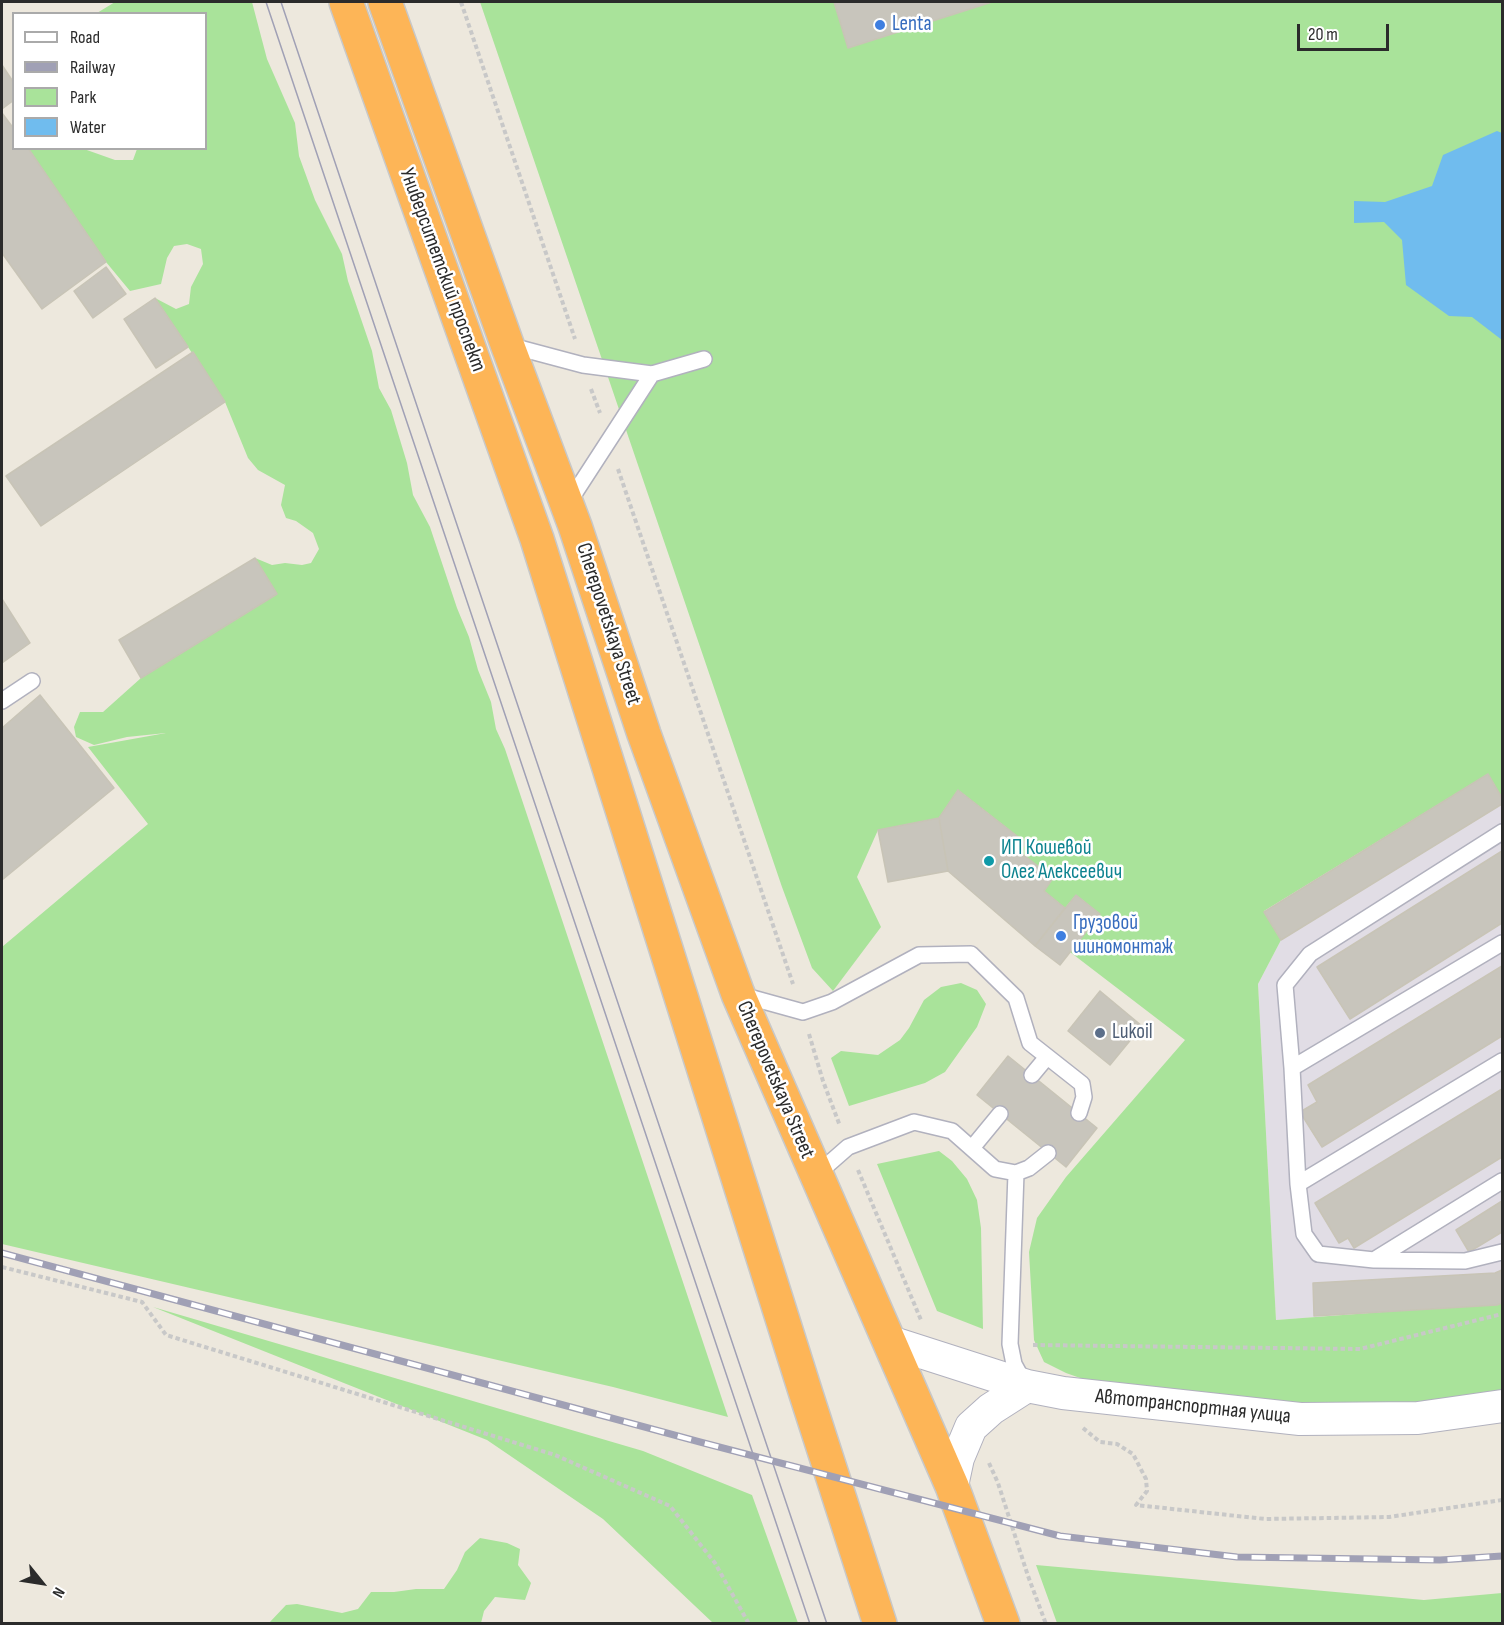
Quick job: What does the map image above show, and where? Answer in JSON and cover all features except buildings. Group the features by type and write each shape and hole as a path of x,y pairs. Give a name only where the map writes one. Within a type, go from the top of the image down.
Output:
{"highway":[{"name":"Университетский проспект","path":"346,2 537,539"},
{"name":"Университетский проспект","path":"386,2 507,344 571,515"},
{"name":"Cherepovetskaya Street","path":"571,515 644,734 738,994 952,1486 1003,1623"},
{"name":"Cherepovetskaya Street","path":"537,539 880,1623"}],"street":[{"name":"Автотранспортная улица","path":"890,1342 1027,1386 1063,1393 1300,1419 1418,1418 1503,1406"},
{"path":"952,1486 958,1458 971,1427 991,1409 1027,1386"}],"lane":[{"path":"507,344 583,364 652,374 704,358"},
{"path":"571,515 652,374"},
{"path":"2,701 32,681"},
{"path":"1503,832 1310,954 1285,985 1298,1184 1304,1234 1318,1254 1374,1260 1465,1261 1503,1252"},
{"path":"1292,1068 1503,943"},
{"path":"738,994 803,1012 832,1002 919,955 971,954 1016,998 1030,1043 1082,1084 1084,1097 1079,1113"},
{"path":"1032,1075 1047,1057"},
{"path":"1298,1184 1503,1061"},
{"path":"972,1148 1000,1114"},
{"path":"816,1175 848,1147 914,1122 952,1131 995,1169 1016,1173 1029,1168 1048,1153"},
{"path":"1016,1173 1010,1344 1014,1364 1027,1386"},
{"path":"1374,1260 1503,1181"}],"path":[{"path":"461,2 602,421"},
{"path":"617,466 803,1012 823,1081 848,1147 938,1357"},
{"path":"2,1267 142,1302 166,1335 555,1455 670,1506 715,1563 749,1623"},
{"path":"1040,1345 1359,1349 1503,1314"},
{"path":"1063,1393 1064,1407 1088,1432 1100,1442 1117,1444 1133,1454 1146,1479 1147,1491 1136,1505 1276,1519 1389,1516 1503,1500"},
{"path":"971,1427 998,1483 1046,1623"}],"shaded area":[{"path":"1488,774 1502,798 1502,1303 1276,1320 1258,984 1281,940 1264,912"}],"green space":[{"path":"115,2 252,2 267,59 295,123 299,156 315,200 342,254 348,281 372,351 379,388 391,410 407,463 413,495 430,527 469,637 478,670 491,702 496,729 505,749 728,1417 613,1387 2,1244 2,947 148,824 88,747 166,733 127,737 94,745 76,737 74,727 80,712 103,712 141,678 276,593 255,558 272,565 285,563 302,565 311,563 319,549 313,533 296,521 286,518 281,505 285,485 258,470 248,458 225,402 155,298 176,309 189,304 191,287 203,264 201,249 187,244 174,246 167,258 161,284 130,291 106,262 29,150 87,150 115,160 133,160 137,150 207,150 207,12 99,12"},
{"path":"480,2 1502,2 1502,798 1488,774 1264,911 1281,940 1258,984 1276,1320 1502,1303 1502,1393 1413,1406 1288,1402 1100,1385 1066,1373 1044,1362 1034,1340 1029,1252 1037,1218 1066,1177 1185,1040 1070,952 1100,914 1076,895 1065,908 1044,891 1052,878 1020,852 1026,843 958,790 939,818 878,830 857,877 881,927 833,991 812,968 782,887"},
{"path":"961,983 977,990 986,1004 977,1027 945,1072 925,1083 849,1106 831,1058 841,1051 878,1055 900,1040 924,1000 941,987"},
{"path":"939,1151 952,1161 967,1179 977,1200 981,1228 983,1329 937,1311 877,1164"},
{"path":"153,1307 643,1451 752,1495 798,1623 713,1623 603,1519 487,1440"},
{"path":"480,1538 507,1543 520,1549 518,1565 531,1583 525,1600 495,1597 484,1611 481,1623 269,1623 286,1605 297,1604 342,1613 358,1609 371,1592 444,1589 457,1570 465,1552"},
{"path":"1036,1565 1424,1600 1502,1593 1502,1623 1057,1623"}],"water":[{"path":"1497,131 1502,133 1502,340 1472,317 1449,316 1406,285 1402,240 1384,222 1354,223 1354,201 1385,202 1432,186 1443,155"}],"tram line":[{"path":"266,2 810,1624"},
{"path":"281,2 827,1624"}],"railway":[{"path":"2,1253 700,1442 1060,1536 1237,1557 1440,1560 1502,1556"}],"place":[{"name":"Lenta","path":"880,25"},
{"name":"ИП Кошевой Олег Алексеевич","path":"989,861"},
{"name":"Грузовой шиномонтаж","path":"1061,936"},
{"name":"Lukoil","path":"1100,1033"}]}
